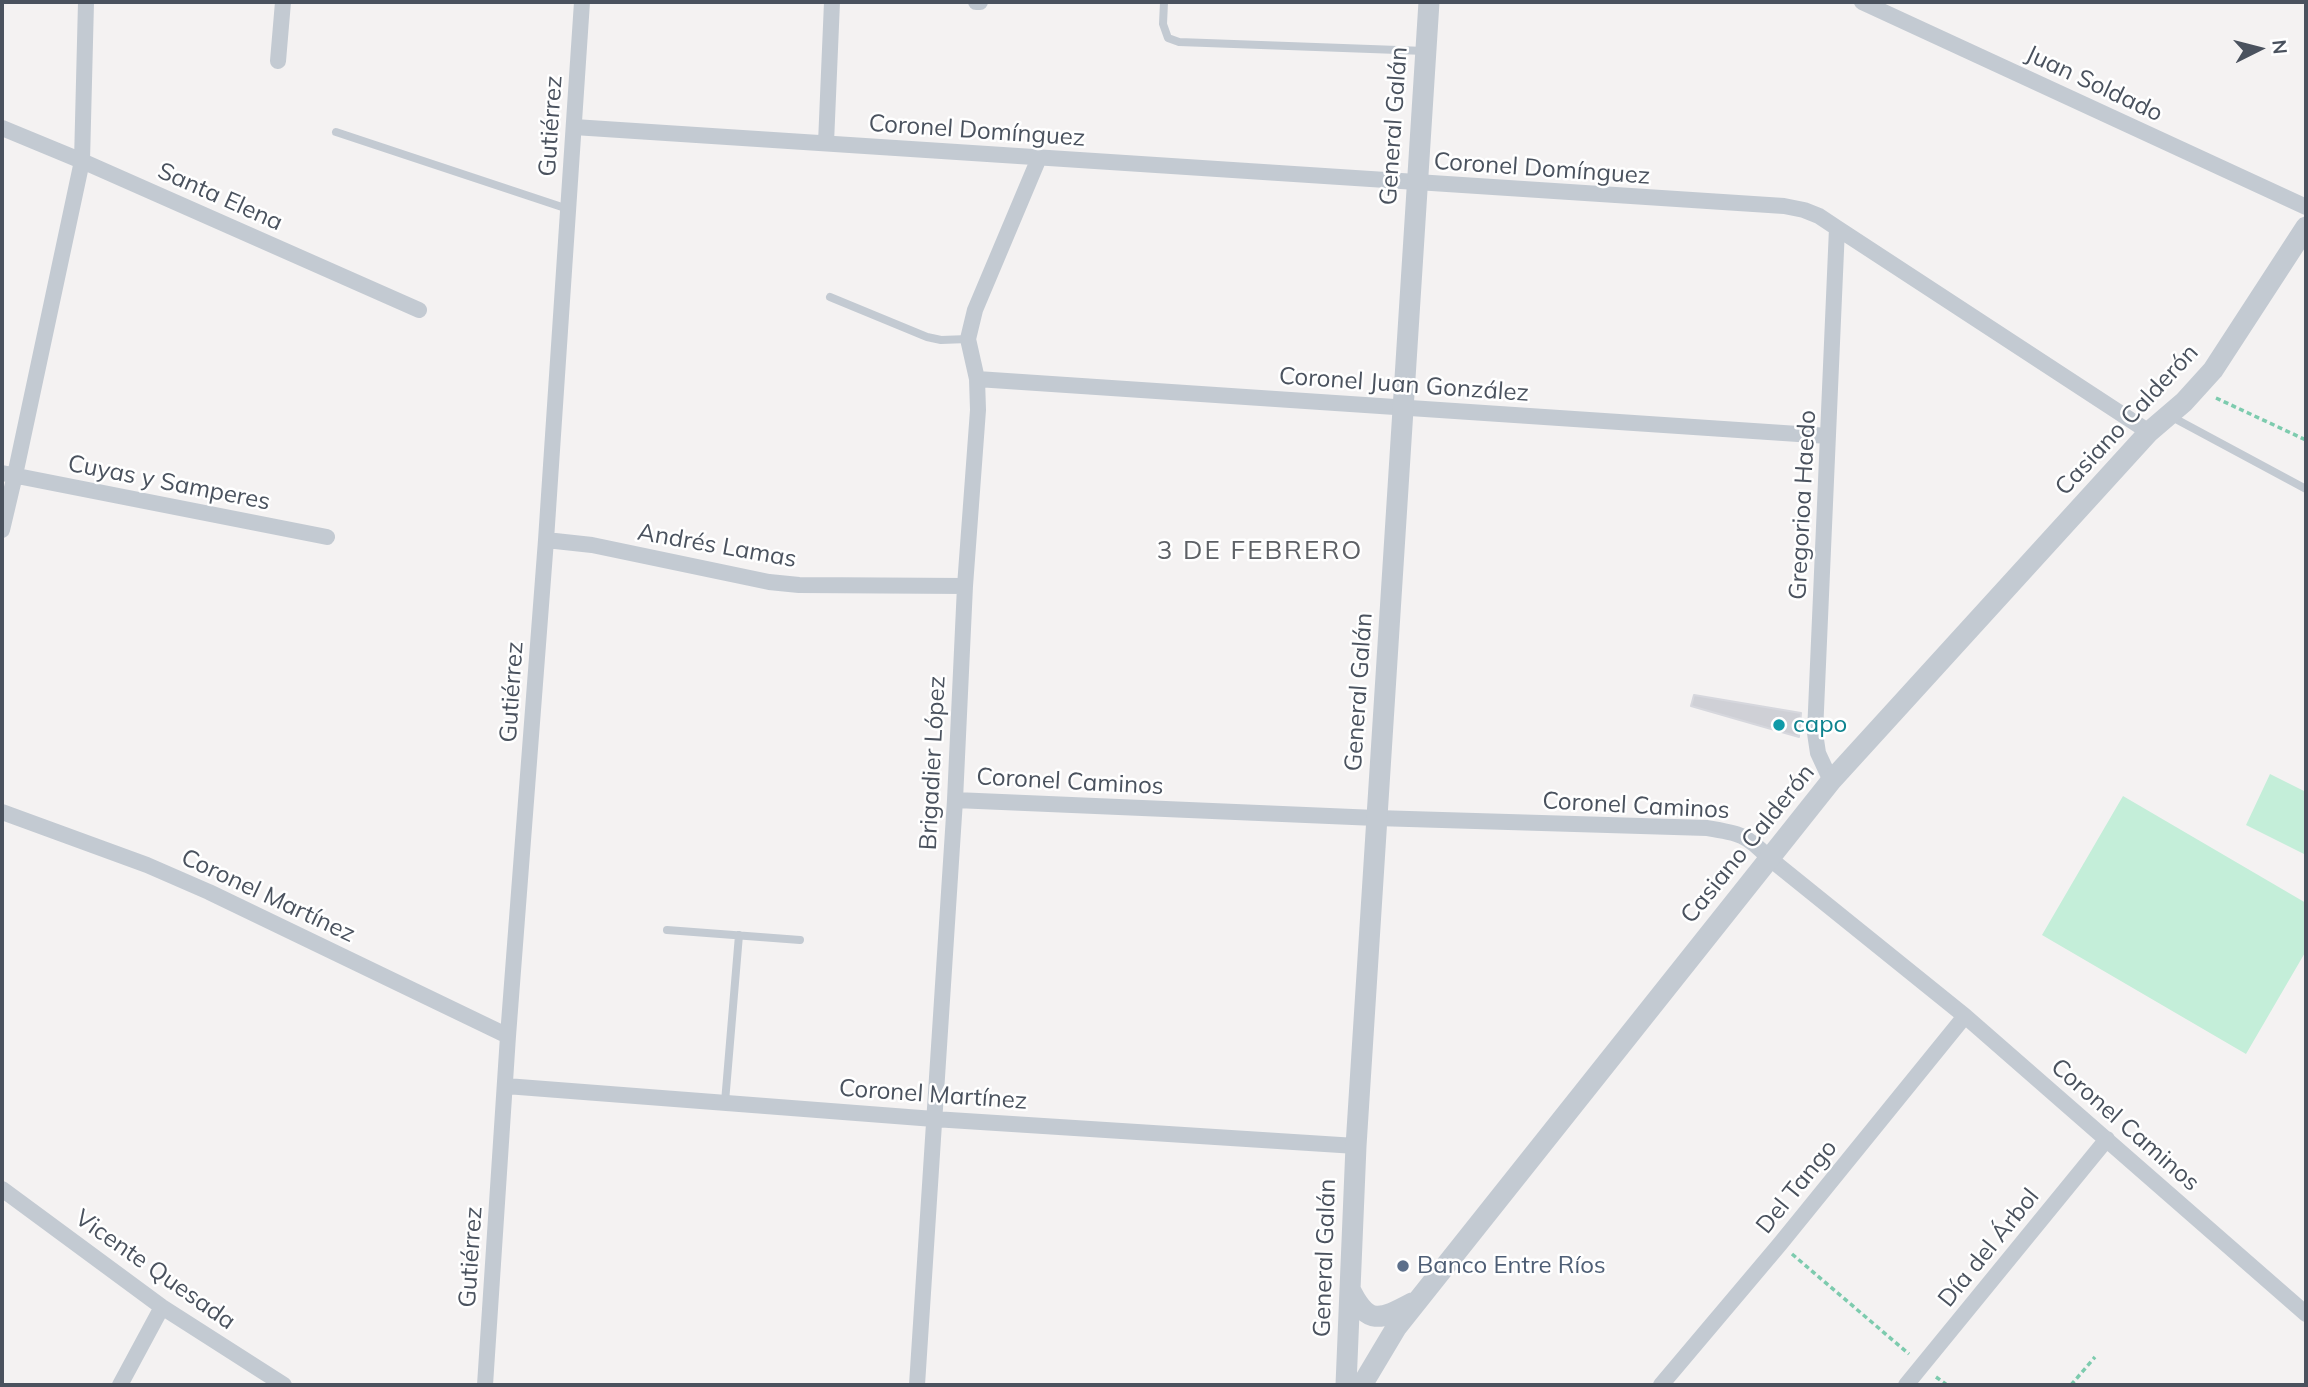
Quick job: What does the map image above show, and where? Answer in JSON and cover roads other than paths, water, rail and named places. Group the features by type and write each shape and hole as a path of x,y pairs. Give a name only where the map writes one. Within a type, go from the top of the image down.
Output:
{"street":[{"path":"2,530 8,474 82,160 86,2"},
{"path":"278,61 283,2"},
{"name":"Gutiérrez","path":"485,1385 582,2"},
{"path":"826,143 832,2"},
{"name":"General Galán","path":"1346,1385 1356,1146 1429,2"},
{"name":"Juan Soldado","path":"1862,2 2306,207"},
{"name":"Coronel Domínguez","path":"574,127 1784,206 1819,216 2149,432"},
{"name":"Santa Elena","path":"2,128 82,160 419,310"},
{"name":"Brigadier López","path":"917,1385 978,410 977,379 968,339 975,310 1039,158"},
{"name":"Gregorioa Haedo","path":"1830,781 1818,753 1815,733 1838,228"},
{"name":"Casiano Calderón","path":"1362,1385 1396,1328 1416,1301 1830,781 2149,432 2213,370 2306,228"},
{"name":"Coronel Juan González","path":"977,379 1828,436"},
{"name":"Cuyas y Samperes","path":"8,474 327,537"},
{"name":"Andrés Lamas","path":"546,540 592,545 779,583 965,586"},
{"name":"Coronel Caminos","path":"955,800 1376,818 1707,828 1739,834 1753,841 1769,858 1965,1016 2306,1314"},
{"name":"Coronel Martínez","path":"2,812 147,865 196,886 508,1036"},
{"name":"Del Tango","path":"1661,1385 1780,1244 1965,1016"},
{"name":"Coronel Martínez","path":"506,1086 934,1119 1356,1146"},
{"name":"Día del Árbol","path":"1906,1385 2107,1139"},
{"name":"Vicente Quesada","path":"2,1189 162,1307 284,1385"},
{"path":"1349,1288 1364,1313 1373,1318 1392,1313 1416,1301"},
{"path":"120,1385 162,1307"}],"lane":[{"path":"1164,2 1163,24 1168,38 1179,42 1425,51"},
{"path":"336,132 568,209"},
{"path":"830,298 927,337 942,340 968,339"},
{"path":"2169,415 2306,489"},
{"path":"667,930 800,940"},
{"path":"725,1102 739,935"}],"place":[{"name":"capo","path":"1779,725"},
{"name":"Banco Entre Ríos","path":"1403,1266"}],"district":[{"name":"3 DE FEBRERO","path":"1260,551"}]}
